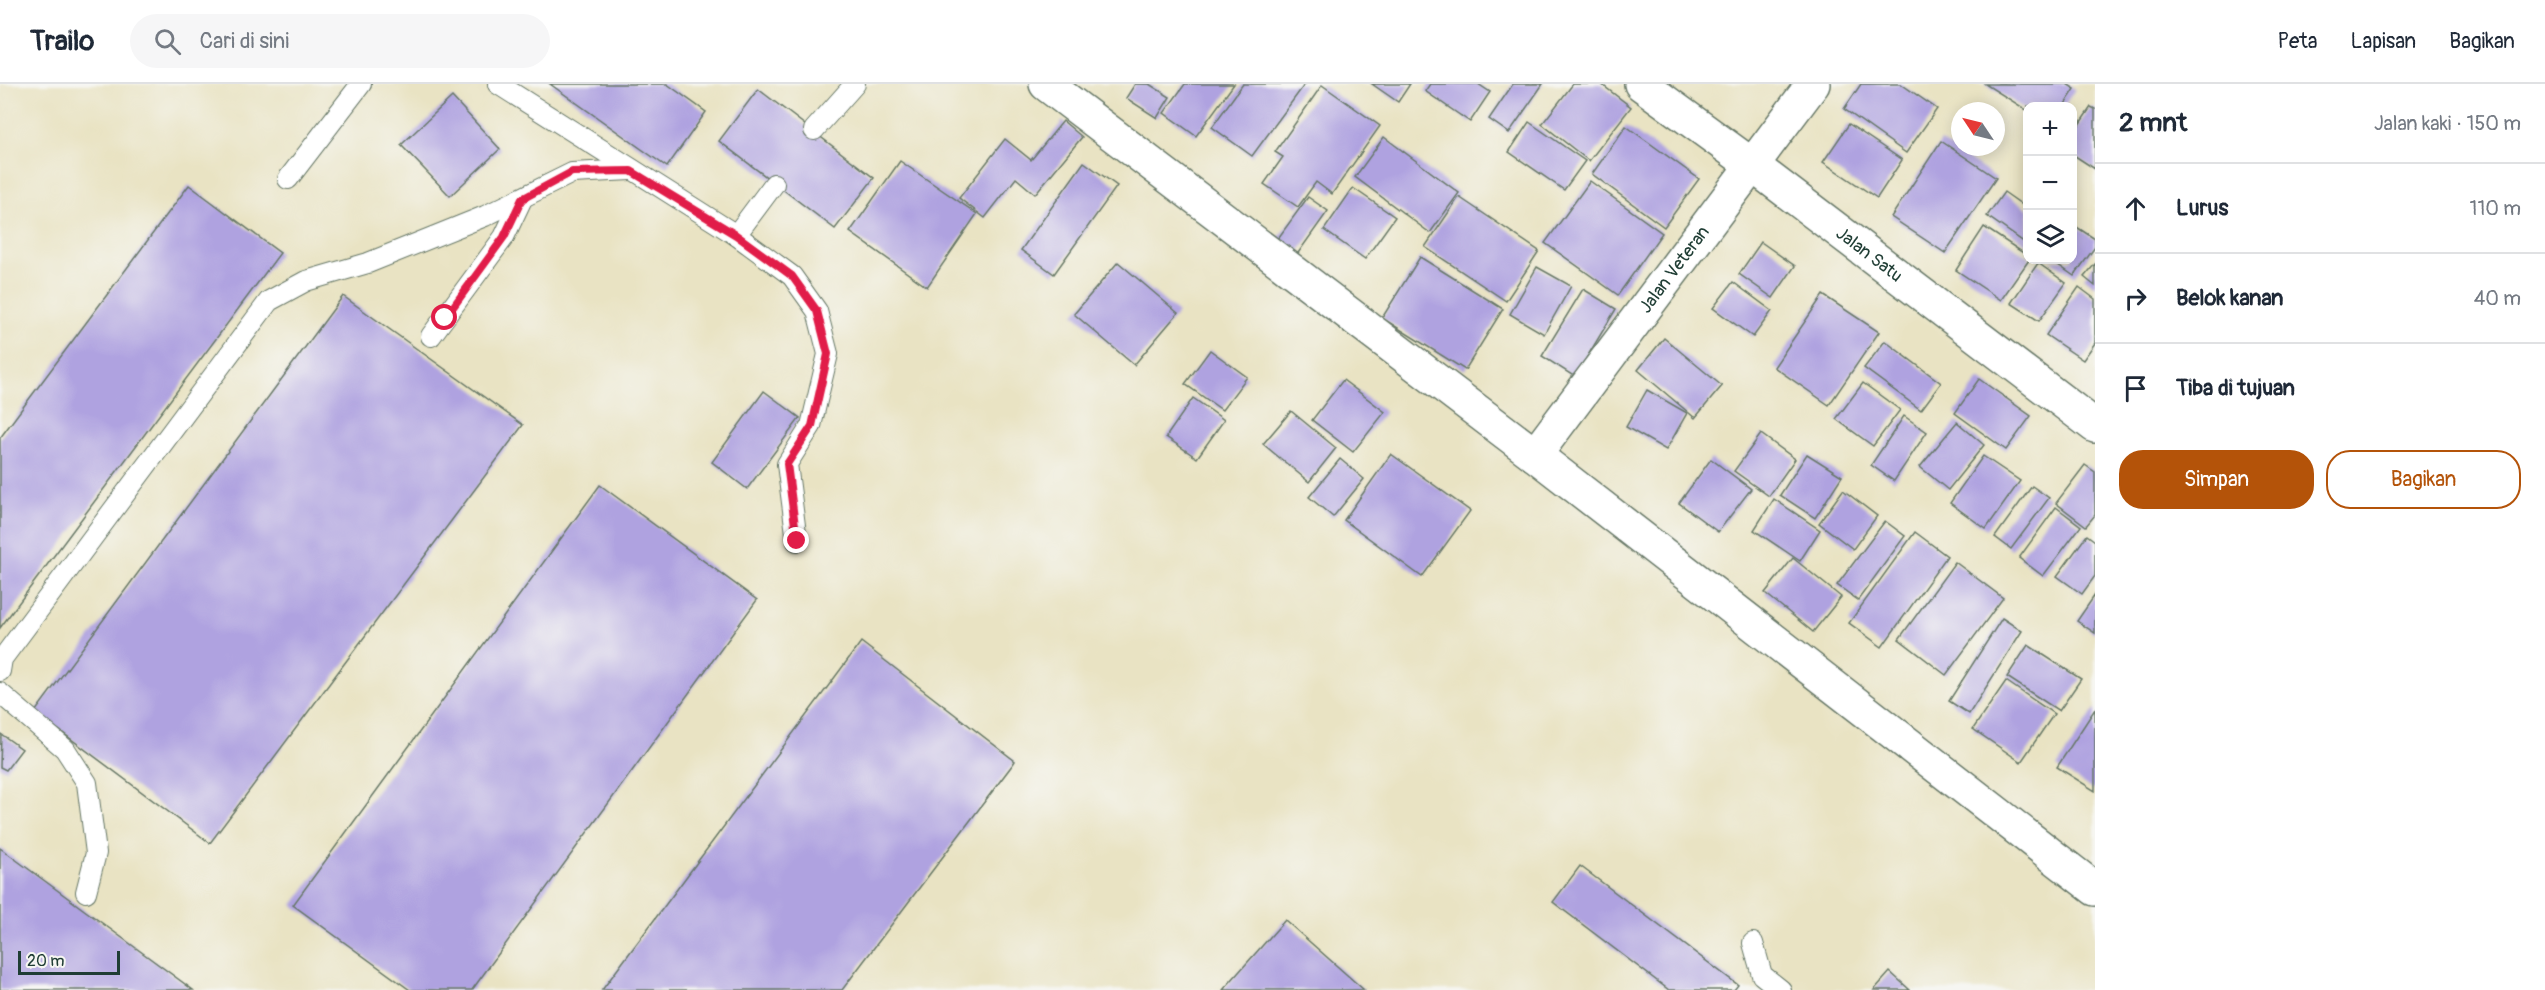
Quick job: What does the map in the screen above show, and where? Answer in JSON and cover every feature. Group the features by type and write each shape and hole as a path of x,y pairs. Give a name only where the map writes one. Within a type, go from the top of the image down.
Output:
{"street":[{"path":"1046,84 1535,455 2095,889"},
{"name":"Jalan Satu","path":"1641,84 1752,165 2095,426"},
{"name":"Jalan Veteran","path":"1535,455 1813,84"}],"lane":[{"path":"288,179 361,84"},
{"path":"498,84 631,171 736,235 792,276 817,311 828,354 812,426 787,464 797,541"},
{"path":"814,130 855,84"},
{"path":"0,671 2,659 269,301 306,280 368,263 484,216 572,172 631,171"},
{"path":"736,235 774,184"},
{"path":"431,336 504,237 522,199"},
{"path":"0,693 65,749 87,783 96,853 86,892"},
{"path":"1753,943 1762,975 1781,990"}],"building":[{"path":"550,84 667,84 706,112 667,167"},
{"path":"1135,84 1149,84 1170,97 1157,118 1126,98"},
{"path":"1185,84 1234,84 1196,136 1164,113"},
{"path":"1243,84 1305,84 1252,156 1212,127"},
{"path":"1372,84 1410,84 1398,102"},
{"path":"1430,84 1478,84 1490,92 1470,122 1425,91"},
{"path":"1513,84 1543,84 1509,133 1489,119"},
{"path":"1573,84 1601,84 1631,107 1589,161 1542,124"},
{"path":"1861,84 1901,84 1937,109 1906,153 1844,109"},
{"path":"1985,84 2067,84 2075,89 2067,102 2023,102 2023,108"},
{"path":"1322,85 1380,126 1332,194 1316,182 1298,207 1264,184 1283,157 1275,152"},
{"path":"758,89 874,178 835,229 719,141"},
{"path":"452,97 500,149 450,196 401,145"},
{"path":"2091,107 2095,109 2095,169 2077,157 2077,128"},
{"path":"1063,121 1082,137 1035,194 1016,178 985,218 959,198 1005,139 1031,160"},
{"path":"1529,122 1585,161 1564,190 1509,152"},
{"path":"1849,124 1902,160 1877,198 1823,162"},
{"path":"1626,126 1699,179 1664,227 1592,174"},
{"path":"1384,137 1459,193 1430,233 1355,177"},
{"path":"1941,141 1951,148 1951,156 1963,156 1996,178 1945,253 1891,217"},
{"path":"900,161 977,214 927,287 850,232"},
{"path":"1084,162 1117,186 1054,274 1021,250"},
{"path":"1590,181 1662,233 1618,295 1545,243"},
{"path":"189,185 280,253 0,628 0,438"},
{"path":"1353,188 1395,217 1365,259 1324,230"},
{"path":"2004,192 2023,205 2023,241 1987,216"},
{"path":"1308,197 1328,211 1296,256 1276,241"},
{"path":"1459,197 1539,251 1506,301 1425,247"},
{"path":"1984,227 2023,253 2023,264 2026,264 2001,300 1956,270"},
{"path":"2077,227 2095,239 2095,247 2074,276 2057,264 2077,264"},
{"path":"1761,242 1795,266 1773,298 1739,274"},
{"path":"1420,257 1503,309 1465,370 1382,318"},
{"path":"1118,262 1178,313 1134,365 1074,314"},
{"path":"2037,264 2066,283 2039,321 2011,303"},
{"path":"2095,264 2095,286 2084,277"},
{"path":"1537,267 1571,286 1544,334 1510,314"},
{"path":"1733,282 1772,311 1753,337 1713,308"},
{"path":"2079,287 2095,299 2095,343 2083,360 2046,335"},
{"path":"1583,289 1616,309 1575,377 1542,356"},
{"path":"1823,295 1879,332 1829,405 1774,367"},
{"path":"343,296 523,425 210,843 35,712"},
{"path":"1664,338 1722,386 1695,418 1638,370"},
{"path":"1885,341 1941,383 1921,410 1864,368"},
{"path":"1210,350 1247,377 1222,410 1185,384"},
{"path":"1979,379 2031,416 2006,450 1955,413"},
{"path":"1343,380 1385,412 1353,452 1312,420"},
{"path":"1863,383 1900,410 1873,446 1836,419"},
{"path":"1647,390 1687,413 1666,450 1626,427"},
{"path":"764,391 800,418 747,489 712,462"},
{"path":"1193,398 1224,420 1197,458 1166,437"},
{"path":"1291,411 1336,448 1309,482 1263,444"},
{"path":"1904,416 1927,432 1894,481 1871,465"},
{"path":"1957,422 1984,445 1948,490 1920,467"},
{"path":"1761,434 1795,459 1769,496 1734,471"},
{"path":"1391,454 1470,511 1422,577 1344,520"},
{"path":"1807,454 1842,476 1815,518 1780,495"},
{"path":"1983,456 2020,481 1986,529 1950,503"},
{"path":"1340,459 1364,479 1333,517 1309,497"},
{"path":"1711,459 1751,489 1718,532 1679,503"},
{"path":"2085,465 2095,472 2095,515 2086,526 2056,503"},
{"path":"600,485 757,600 472,990 410,990 293,905"},
{"path":"2032,486 2049,498 2011,549 1995,537"},
{"path":"1843,490 1877,516 1853,549 1819,523"},
{"path":"1774,499 1820,530 1800,561 1754,530"},
{"path":"2056,507 2081,526 2043,576 2019,558"},
{"path":"1885,521 1905,536 1858,600 1837,585"},
{"path":"1915,532 1947,556 1882,647 1849,623"},
{"path":"2087,535 2095,541 2095,576 2082,594 2057,576"},
{"path":"1793,558 1841,597 1813,632 1765,593"},
{"path":"1955,562 2003,598 1946,675 1899,639"},
{"path":"2095,595 2095,633 2077,621"},
{"path":"2002,618 2022,631 1969,714 1949,701"},
{"path":"861,642 1015,761 1013,764 842,990 602,990"},
{"path":"2028,645 2081,679 2059,711 2007,677"},
{"path":"2006,681 2054,714 2021,762 1973,729"},
{"path":"2095,709 2095,791 2057,767"},
{"path":"1,734 22,749 6,770 0,767"},
{"path":"0,848 193,990 0,990"},
{"path":"1580,866 1738,985 1734,990 1669,990 1553,902"},
{"path":"1285,920 1364,990 1223,990"},
{"path":"1890,972 1910,990 1874,990"}],"route":[{"path":"445,318 504,237 522,199 572,172 631,171 736,235 792,276 817,311 828,354 812,426 787,464 797,541"}]}
